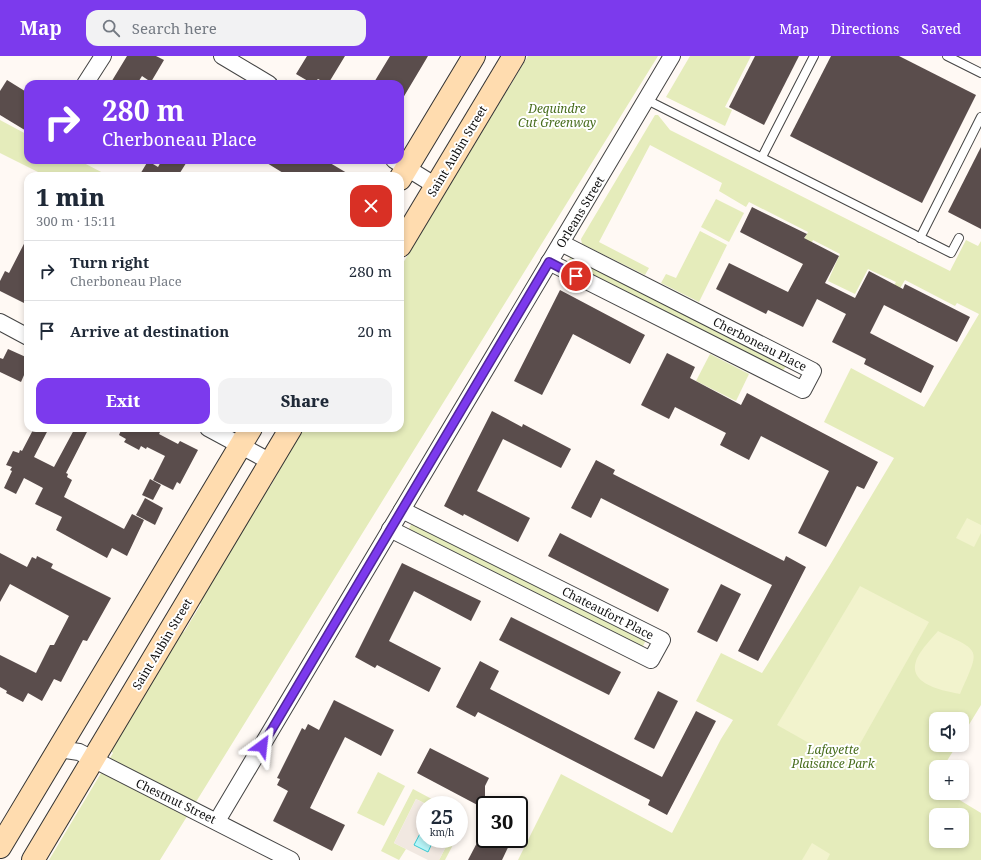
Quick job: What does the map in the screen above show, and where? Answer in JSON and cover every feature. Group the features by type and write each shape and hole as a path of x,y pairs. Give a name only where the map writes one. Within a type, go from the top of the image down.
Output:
{"main road":[{"path":"404,163 474,56"},
{"name":"Saint Aubin Street","path":"404,239 514,56"},
{"name":"Saint Aubin Street","path":"38,851 289,432"},
{"path":"0,847 246,437"},
{"path":"13,826 24,840 38,851"}],"street":[{"path":"88,80 103,56"},
{"path":"222,56 262,80"},
{"name":"Orleans Street","path":"217,821 672,56"},
{"path":"400,169 436,186"},
{"name":"Cherboneau Place","path":"549,262 803,390 813,371 561,243"},
{"path":"0,322 24,335"},
{"path":"225,432 246,437 271,462"},
{"name":"Chateaufort Place","path":"390,529 651,660 662,640 402,510"},
{"name":"Chestnut Street","path":"59,749 79,752 291,860"}],"lane":[{"path":"762,157 814,56"},
{"path":"947,56 981,73"},
{"path":"647,100 951,253 959,238"},
{"path":"920,238 981,117"}],"green space":[{"name":"Dequindre Cut Greenway","path":"528,56 658,56 160,860 49,860 113,753 111,751 181,631 184,632 201,604 199,603 268,486 270,487 301,432 404,432 404,261"},
{"path":"690,56 751,56 725,107 732,110 725,126 666,97"},
{"name":"Lafayette Plaisance Park","path":"655,115 658,115 670,130 950,271 966,240 978,246 981,241 981,705 969,725 969,712 929,712 929,752 953,752 947,760 929,760 929,800 960,800 981,813 981,860 518,860 524,848 528,848 528,840 561,774 672,833 721,739 733,720 696,701 721,653 762,673 830,565 894,458 824,422 851,368 924,407 979,314 957,303 955,306 905,280 899,290 893,287 896,282 868,269 855,294 828,281 840,254 813,240 811,244 803,241 808,232 749,202 746,207 719,191 722,183 650,145 599,242 649,268 645,275 582,244 581,239"},
{"path":"0,120 24,133 24,164 86,164 101,172 38,172 0,153"},
{"path":"716,199 744,213 729,242 701,227"},
{"path":"700,231 727,245 699,302 661,283 666,274 676,278"},
{"path":"571,256 787,365 782,372 567,264"},
{"path":"710,354 749,374 736,401 696,381"},
{"path":"967,518 981,525 981,533 974,547 956,538"},
{"path":"413,521 646,640 642,648 408,530"},
{"path":"860,586 929,622 848,765 777,725"},
{"path":"938,631 963,643 973,653 974,659 960,694 943,690 925,683 915,672 915,663 920,653"},
{"path":"378,772 405,786 384,826 357,813"},
{"path":"413,789 426,796 416,796 416,799 394,843 406,849 399,860 381,851"},
{"path":"812,843 830,854 827,860 802,860"},
{"path":"445,848 451,848 445,860 439,860"}],"shaded area":[{"path":"416,799 416,848 445,848 439,860 428,860 394,843"}],"water":[{"path":"420,848 430,848 428,852"}],"building":[{"path":"127,56 156,56 164,60 152,80 148,80 142,76 140,80 112,80"},
{"path":"307,56 345,56 330,80 306,80 296,74"},
{"path":"390,56 428,56 404,96 404,80 375,80"},
{"path":"755,56 799,56 764,125 729,107"},
{"path":"831,56 899,56 976,95 922,203 790,136"},
{"path":"7,80 24,91 24,130 0,115 0,91"},
{"path":"981,147 981,229 948,212"},
{"path":"146,164 153,164 158,167 160,164 186,164 180,172 141,172"},
{"path":"268,164 332,164 345,172 282,172"},
{"path":"752,207 807,234 804,238 839,256 825,283 855,298 869,271 903,289 905,284 970,317 957,342 884,305 870,333 934,366 921,393 864,364 866,359 832,342 846,314 817,299 803,327 768,310 766,314 716,289 729,263 788,292 803,264 740,232"},
{"path":"24,244 24,303 0,291 0,281 5,271 9,273"},
{"path":"560,290 645,335 630,364 573,334 542,395 514,381"},
{"path":"8,349 24,356 24,375 21,382 0,372 0,358 3,359"},
{"path":"667,353 695,367 690,378 741,405 747,393 878,462 864,489 857,486 826,547 798,533 829,471 761,436 749,460 720,445 726,433 675,407 669,419 641,405"},
{"path":"492,411 522,427 523,424 571,449 561,468 503,439 477,491 530,518 518,542 464,514 463,516 444,506"},
{"path":"32,432 47,432 34,457 54,467 73,432 87,432 66,473 68,474 67,477 72,480 64,497 124,529 132,514 144,520 127,556 112,548 107,558 56,530 62,517 35,504 43,488 24,478 16,494 4,488 12,471 10,470 12,467 6,465 13,451 19,453 20,450 22,451"},
{"path":"120,432 160,432 159,434 178,444 180,441 198,450 180,484 177,482 173,490 153,480 165,456 147,447 146,449 141,446 139,450 124,442 126,439 119,435"},
{"path":"596,460 615,470 613,474 784,561 786,556 806,567 758,661 738,651 772,585 601,498 591,518 571,508"},
{"path":"150,479 161,485 153,500 142,495"},
{"path":"145,498 163,508 155,525 136,515"},
{"path":"560,533 669,589 658,612 548,556"},
{"path":"0,553 27,567 32,557 36,559 37,556 53,564 51,568 111,598 87,641 83,640 61,682 54,679 42,701 28,693 23,702 6,693 7,691 0,687 0,655 36,673 50,645 54,645 69,616 10,584 0,602"},
{"path":"402,563 481,601 471,621 414,591 389,641 441,668 429,692 377,665 375,668 355,657"},
{"path":"721,584 741,594 717,642 697,632"},
{"path":"511,617 621,672 609,695 499,640"},
{"path":"480,661 499,671 490,689 662,777 696,711 716,721 667,815 648,805 650,800 478,712 475,717 456,707"},
{"path":"658,691 678,701 654,749 634,739"},
{"path":"334,700 394,730 381,756 345,737 310,808 345,825 332,851 273,821 288,791 277,785 280,779 277,778 302,728 305,730 308,724 319,730"},
{"path":"430,748 489,778 485,786 485,796 476,796 476,804 468,800 468,796 460,796 417,773"},
{"path":"476,845 476,848 508,848 502,860 468,860"}],"route":[{"path":"262,746 549,262 576,276"}]}
